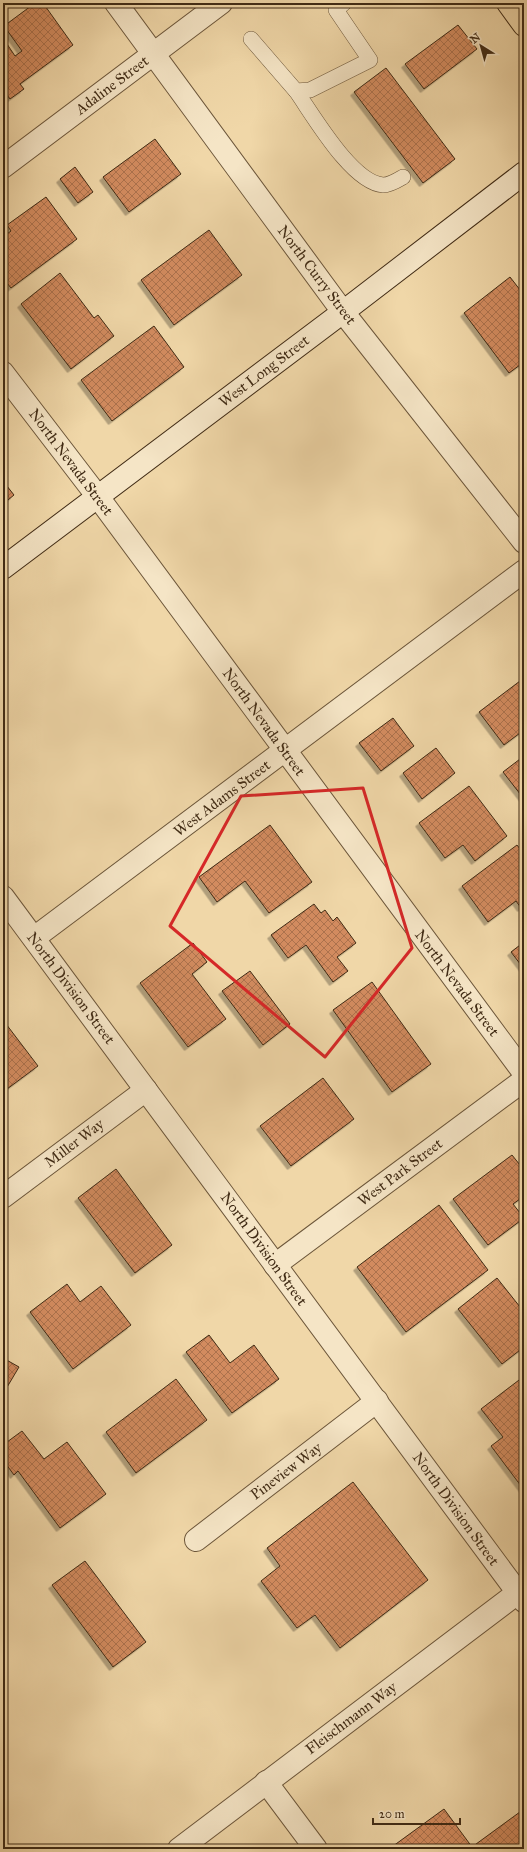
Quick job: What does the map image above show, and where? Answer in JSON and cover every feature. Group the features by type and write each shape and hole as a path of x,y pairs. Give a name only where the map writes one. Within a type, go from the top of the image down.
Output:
{"main road":[{"path":"508,3 524,25"}],"street":[{"name":"North Curry Street","path":"116,3 343,312 524,542"},
{"name":"Adaline Street","path":"3,167 221,3"},
{"name":"West Long Street","path":"3,568 343,312 524,173"},
{"name":"North Nevada Street","path":"3,373 98,497 524,1073"},
{"name":"West Adams Street","path":"34,938 524,571"},
{"name":"North Division Street","path":"3,897 376,1401 522,1594"},
{"name":"West Park Street","path":"275,1265 524,1080"},
{"name":"Miller Way","path":"3,1197 146,1090"},
{"name":"Pineview Way","path":"196,1540 376,1401"},
{"name":"Fleischmann Way","path":"179,1849 266,1782 522,1594"},
{"path":"266,1782 316,1849"}],"lane":[{"path":"296,91 310,90 370,60 336,10 344,3"},
{"path":"251,39 296,91 347,164 369,180 383,185 395,182 403,177"}],"highlighted area":[{"path":"363,788 412,948 325,1057 170,926 241,796"}],"building":[{"path":"35,3 43,3 73,45 20,84 24,89 10,99 3,90 3,47 7,44 15,56 22,51 4,26"},
{"path":"458,25 477,49 424,89 405,64"},
{"path":"386,68 455,159 423,183 354,92"},
{"path":"155,139 181,174 129,212 103,177"},
{"path":"75,167 93,192 78,203 60,179"},
{"path":"46,197 77,239 11,288 3,278 3,237 11,231 7,225"},
{"path":"209,230 242,275 174,325 141,280"},
{"path":"60,273 94,318 98,315 114,336 71,369 21,304"},
{"path":"510,277 524,295 524,362 509,373 464,313"},
{"path":"154,326 184,367 112,421 81,380"},
{"path":"3,481 14,495 3,504"},
{"path":"524,678 524,730 504,745 479,712"},
{"path":"393,718 414,746 381,771 359,743"},
{"path":"436,748 455,773 422,799 403,773"},
{"path":"524,756 524,799 503,772"},
{"path":"469,786 507,836 475,861 463,845 445,858 419,823"},
{"path":"270,825 312,882 269,913 245,881 217,902 199,877"},
{"path":"517,845 524,854 524,906 521,908 516,901 488,922 462,886"},
{"path":"314,904 321,913 325,910 333,921 337,917 356,943 337,957 348,971 333,982 306,945 288,958 271,935"},
{"path":"524,942 524,969 511,952"},
{"path":"193,943 207,962 192,974 226,1019 188,1047 140,983"},
{"path":"250,971 290,1024 263,1045 222,991"},
{"path":"372,982 431,1064 392,1092 333,1010"},
{"path":"3,1020 38,1066 3,1092"},
{"path":"323,1078 354,1119 291,1166 260,1126"},
{"path":"512,1155 524,1170 524,1196 513,1204 524,1218 488,1245 453,1199"},
{"path":"116,1169 172,1245 135,1273 78,1198"},
{"path":"439,1205 488,1270 406,1332 357,1267"},
{"path":"497,1278 524,1312 524,1347 502,1364 458,1309"},
{"path":"67,1284 80,1302 101,1286 131,1325 73,1369 30,1312"},
{"path":"209,1335 230,1363 254,1345 279,1379 232,1413 186,1352"},
{"path":"3,1358 19,1367 3,1394"},
{"path":"523,1377 524,1490 491,1446 503,1437 481,1409"},
{"path":"176,1379 207,1420 136,1473 106,1432"},
{"path":"22,1431 44,1459 67,1442 106,1494 60,1528 18,1471 14,1475 3,1460 3,1445"},
{"path":"353,1482 428,1580 340,1648 315,1615 297,1628 261,1581 280,1566 267,1548"},
{"path":"85,1561 146,1642 113,1667 52,1585"},
{"path":"444,1809 472,1847 524,1809 524,1849 389,1849"}]}
